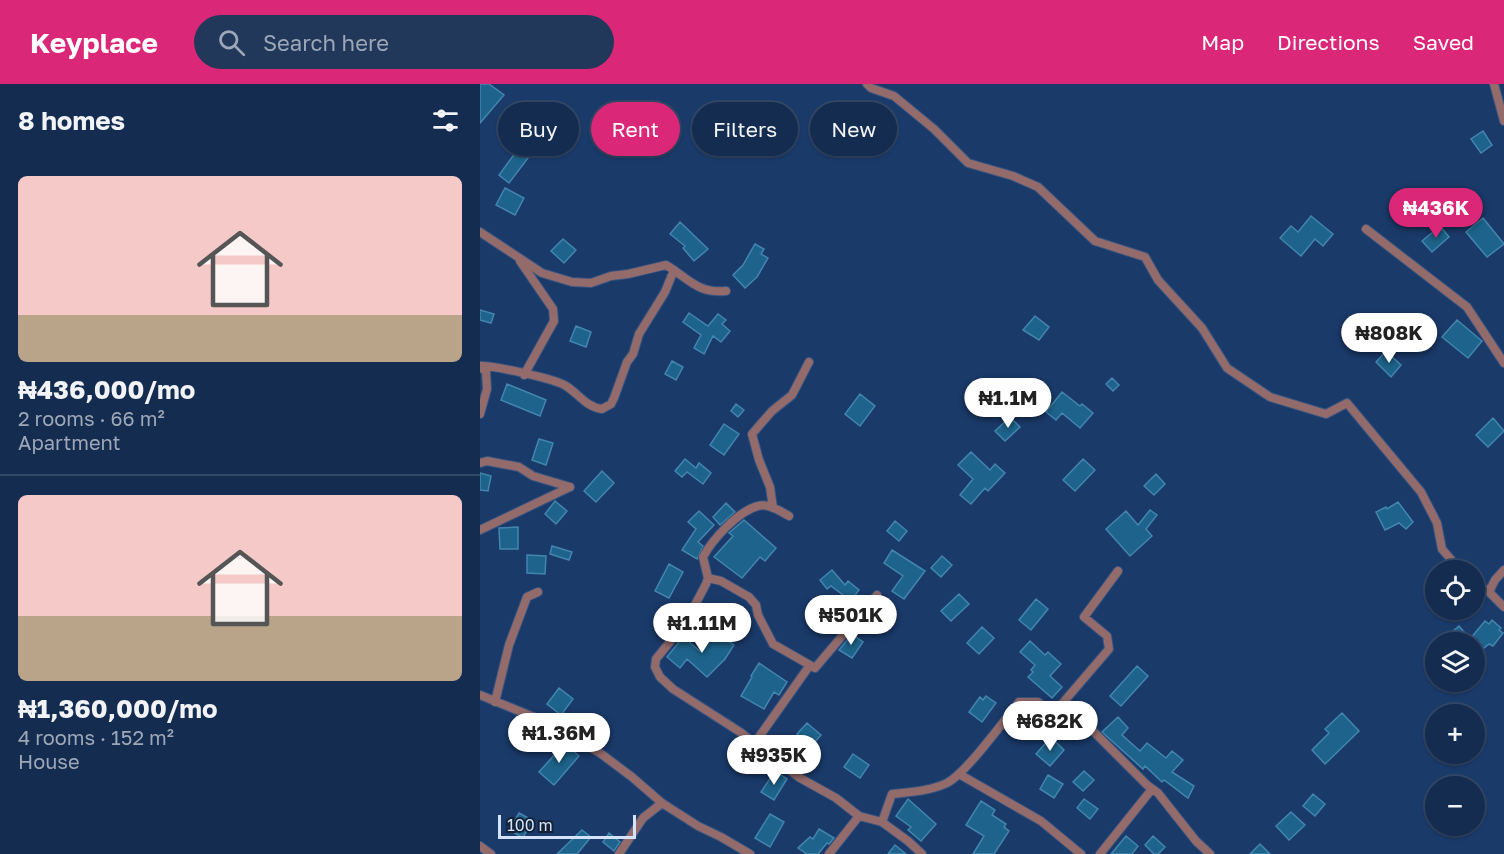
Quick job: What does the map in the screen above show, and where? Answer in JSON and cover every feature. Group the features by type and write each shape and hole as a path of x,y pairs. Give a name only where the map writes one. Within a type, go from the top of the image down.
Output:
{"street":[{"path":"867,84 871,88 894,96 934,129 969,163 1013,176 1038,187 1095,241 1145,257 1158,280 1202,328 1227,368 1270,397 1326,414 1347,403 1421,492 1437,523 1442,549 1451,560"},
{"path":"1494,84 1504,121"},
{"path":"1366,229 1467,308 1504,363"},
{"path":"480,232 543,273 572,282 591,283 611,276 666,266 698,288 712,292 726,291"},
{"path":"517,258 553,309 554,321 524,375"},
{"path":"481,366 495,366 550,380 566,386 588,405 602,410 611,404 627,362 633,354 639,334 665,292 674,270"},
{"path":"773,508 770,488 752,434 772,411 792,395 809,362"},
{"path":"480,414 487,389 486,372 481,366"},
{"path":"480,464 487,461 519,467 533,476 570,487 480,530"},
{"path":"789,516 767,506 758,506 746,511 718,534 703,557 708,578 686,622 656,660 655,667 660,677 673,689 740,732 780,765 836,798 859,816 882,822 922,854"},
{"path":"1485,590 1489,589 1504,570"},
{"path":"1055,712 1109,649 1107,636 1084,616 1118,571"},
{"path":"708,578 721,581 749,597 756,605 758,615 773,644 815,668 877,595"},
{"path":"1489,589 1491,596 1504,607"},
{"path":"495,702 509,645 527,597 538,592"},
{"path":"754,744 810,665"},
{"path":"480,694 542,720 600,753 662,803 698,826 750,854"},
{"path":"882,822 891,794 918,791 946,783 959,774 1019,702 1038,702 1048,710 1090,728 1158,793 1196,842 1210,854"},
{"path":"959,774 1041,821 1081,854"},
{"path":"1100,854 1152,789"},
{"path":"619,854 643,818 662,803"},
{"path":"829,854 859,816"},
{"path":"480,846 490,854"}],"building":[{"path":"480,84 489,84 504,95 480,123"},
{"path":"1483,131 1492,145 1481,153 1471,139"},
{"path":"513,156 530,156 509,183 499,175"},
{"path":"505,188 524,198 515,215 496,205"},
{"path":"1311,216 1333,234 1323,246 1315,239 1301,256 1280,238 1291,226 1298,232"},
{"path":"1483,218 1504,244 1487,257 1466,232"},
{"path":"680,222 708,249 694,261 683,248 685,246 670,234"},
{"path":"1440,226 1449,237 1432,252 1422,241"},
{"path":"563,239 576,250 564,263 551,251"},
{"path":"755,244 764,249 761,254 768,258 757,277 745,288 733,275 743,265"},
{"path":"480,310 494,314 491,323 480,320"},
{"path":"689,313 708,326 718,314 726,320 722,324 730,331 721,342 713,336 704,354 694,348 701,335 683,322"},
{"path":"1035,316 1049,327 1039,340 1023,330"},
{"path":"1457,320 1482,341 1468,358 1442,337"},
{"path":"576,326 591,332 586,347 570,341"},
{"path":"1386,351 1401,365 1391,377 1376,362"},
{"path":"672,361 683,367 676,380 665,374"},
{"path":"1112,378 1119,385 1113,391 1106,384"},
{"path":"507,384 546,400 540,416 501,400"},
{"path":"1062,392 1093,413 1080,428 1062,413 1056,420 1046,412"},
{"path":"860,394 875,406 860,426 845,414"},
{"path":"736,404 744,410 738,417 731,411"},
{"path":"1010,417 1020,427 1005,441 995,431"},
{"path":"1493,418 1504,431 1488,447 1476,435"},
{"path":"724,424 739,434 724,455 710,445"},
{"path":"539,439 553,443 546,465 532,460"},
{"path":"971,452 990,470 995,464 1005,473 988,491 985,488 971,504 960,495 973,479 958,465"},
{"path":"685,459 696,468 699,463 711,473 703,484 687,472 682,477 675,471"},
{"path":"1083,459 1095,470 1075,491 1063,480"},
{"path":"602,471 614,483 596,502 584,491"},
{"path":"480,473 491,476 488,491 480,490"},
{"path":"1156,474 1165,484 1154,495 1144,486"},
{"path":"555,501 567,511 556,524 545,514"},
{"path":"1398,502 1413,522 1406,529 1399,523 1385,530 1376,512 1386,507 1387,509"},
{"path":"726,503 735,512 720,525 713,517"},
{"path":"1150,510 1157,515 1146,529 1152,536 1130,556 1106,529 1126,511 1138,525"},
{"path":"699,511 714,525 698,542 703,546 697,559 682,550 696,529 688,522"},
{"path":"744,520 776,548 765,561 760,557 742,578 714,557 733,536 729,533"},
{"path":"895,521 907,531 899,541 887,531"},
{"path":"518,527 518,549 500,549 499,528"},
{"path":"552,546 572,552 569,560 550,554"},
{"path":"892,550 925,571 904,599 892,591 903,576 884,563"},
{"path":"527,555 546,556 545,574 527,573"},
{"path":"942,556 952,565 941,577 931,568"},
{"path":"669,564 683,572 669,598 655,591"},
{"path":"832,570 845,585 848,581 859,590 851,601 831,586 827,589 820,580"},
{"path":"959,594 969,604 951,621 941,611"},
{"path":"1036,599 1048,609 1031,630 1019,620"},
{"path":"1492,620 1503,633 1493,646 1489,644 1485,647 1485,632 1476,632 1485,621 1489,624"},
{"path":"1459,626 1464,632 1452,632"},
{"path":"982,627 994,638 979,654 967,643"},
{"path":"714,631 734,645 725,659 707,677 687,659 680,668 667,657 683,637 700,651"},
{"path":"852,634 863,642 852,658 839,650"},
{"path":"1030,641 1045,655 1048,652 1061,664 1050,676 1062,687 1052,698 1028,677 1035,665 1020,652"},
{"path":"759,663 787,682 779,695 774,692 764,709 741,696"},
{"path":"1137,666 1148,676 1121,706 1110,696"},
{"path":"559,688 573,699 561,715 547,704"},
{"path":"986,696 996,703 982,722 969,712 980,697 983,700"},
{"path":"1342,713 1359,731 1325,764 1312,750 1329,733 1325,729"},
{"path":"1118,717 1128,728 1122,735 1140,751 1147,743 1166,758 1172,751 1183,760 1172,772 1194,786 1188,798 1164,780 1162,782 1145,766 1143,769 1102,732"},
{"path":"807,723 821,735 811,746 797,734"},
{"path":"1051,737 1064,750 1050,766 1036,754"},
{"path":"565,743 579,756 554,785 539,772"},
{"path":"853,754 869,765 860,778 844,767"},
{"path":"775,771 787,779 774,800 761,792"},
{"path":"1084,771 1094,780 1083,791 1073,782"},
{"path":"1048,775 1063,784 1054,798 1040,789"},
{"path":"1313,794 1325,804 1315,816 1303,806"},
{"path":"908,799 936,824 921,841 908,830 911,827 896,816"},
{"path":"1084,799 1098,809 1090,819 1077,808"},
{"path":"981,801 995,810 992,815 1006,824 1004,827 1009,831 994,854 973,854 984,836 966,825"},
{"path":"1291,812 1305,825 1289,840 1276,826"},
{"path":"519,813 532,820 523,838 511,828"},
{"path":"770,814 784,822 770,847 755,838"},
{"path":"819,829 834,838 818,854 807,854 798,848 810,837 813,839"},
{"path":"582,830 591,837 577,854 557,854"},
{"path":"609,833 620,842 614,851 603,842"},
{"path":"1126,836 1138,846 1132,854 1111,854"},
{"path":"1153,836 1165,847 1158,854 1154,854 1145,845"},
{"path":"1260,844 1270,854 1250,854"},
{"path":"895,845 906,854 888,854"}]}
